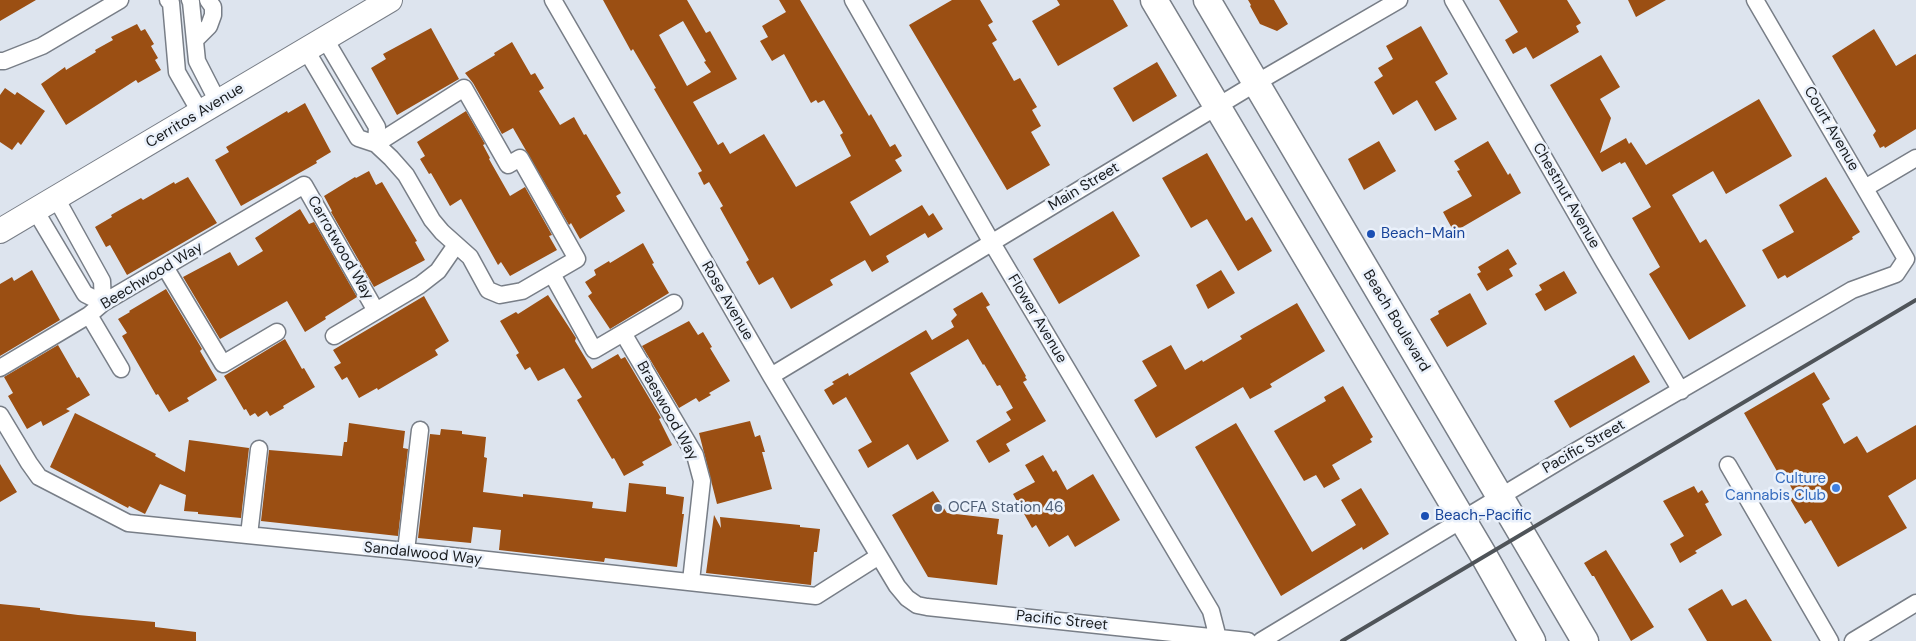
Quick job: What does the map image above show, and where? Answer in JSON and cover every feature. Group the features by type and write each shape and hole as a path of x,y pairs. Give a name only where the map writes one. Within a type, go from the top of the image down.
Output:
{"main road":[{"name":"Cerritos Avenue","path":"0,231 390,0"},
{"path":"1154,0 1532,641"},
{"name":"Beach Boulevard","path":"1207,0 1585,641"}],"street":[{"path":"0,61 42,46 120,0"},
{"path":"190,0 192,2 197,61 209,107"},
{"path":"195,40 209,26 214,15 213,7 208,0"},
{"name":"Rose Avenue","path":"553,0 771,376 879,556 907,598"},
{"name":"Flower Avenue","path":"853,0 992,243 1211,611 1218,638"},
{"name":"Main Street","path":"771,376 1256,83 1399,0"},
{"name":"Chestnut Avenue","path":"1453,0 1604,262 1681,391"},
{"name":"Court Avenue","path":"1755,0 1906,259"},
{"path":"171,1 177,72 209,107"},
{"path":"316,44 358,138 376,144 406,175 432,220 456,246 470,257 488,290 500,295 522,291 577,259 520,158 508,165 464,88 376,144"},
{"path":"316,44 378,127 376,144"},
{"path":"1865,188 1916,158"},
{"name":"Beechwood Way","path":"0,368 89,316 103,303 304,185"},
{"name":"Carrotwood Way","path":"304,185 376,311"},
{"path":"35,210 85,294 103,303 102,281 56,198"},
{"path":"334,336 420,286 438,271 456,246"},
{"name":"Pacific Street","path":"1261,641 1500,497 1852,290 1896,274 1906,259"},
{"path":"165,267 223,364 277,332"},
{"path":"552,274 594,350 674,303"},
{"path":"89,316 121,368"},
{"name":"Braeswood Way","path":"623,333 695,455 702,481 691,582"},
{"name":"Sandalwood Way","path":"0,415 39,477 128,523 816,596 879,556"},
{"path":"406,551 420,430"},
{"path":"249,535 259,449"},
{"path":"1728,465 1830,641"},
{"name":"Pacific Street","path":"907,598 917,605 927,607 1248,641"},
{"path":"1853,641 1916,603"}],"building":[{"path":"0,0 36,0 0,21"},
{"path":"603,0 687,0 706,33 710,31 737,79 693,102 718,145 723,142 730,154 764,134 796,187 851,156 840,135 843,133 824,100 818,103 816,100 811,103 784,54 772,61 760,41 768,37 762,26 786,12 779,0 800,0 869,116 871,114 890,147 895,144 902,156 895,160 902,171 850,202 870,236 922,205 929,216 933,213 943,229 928,238 925,233 886,256 889,262 872,272 865,260 830,280 833,285 791,309 773,277 759,285 746,262 749,260 720,208 723,206 709,182 704,185 698,173 702,171 633,49 631,51","holes":["683,21 706,61 704,62 711,72 687,86 659,35"]},
{"path":"952,0 980,0 993,22 988,25 997,40 992,43 1014,81 1020,78 1037,107 1032,110 1041,126 1031,132 1050,165 1007,190 909,25"},
{"path":"1057,0 1113,0 1128,26 1058,66 1032,21 1060,5"},
{"path":"1248,0 1274,0 1288,24 1277,31 1260,24"},
{"path":"1499,0 1567,0 1581,23 1576,26 1579,32 1533,59 1526,47 1513,54 1505,40 1518,32"},
{"path":"1628,0 1666,0 1636,17"},
{"path":"137,24 141,31 145,29 154,44 151,46 158,58 155,60 161,70 138,83 136,80 66,125 41,84 65,67 66,70 96,52 95,50 113,40 111,37"},
{"path":"1421,26 1448,74 1435,82 1457,119 1435,131 1417,100 1393,115 1374,82 1383,76 1378,68 1393,59 1386,46"},
{"path":"431,28 459,79 397,115 371,68 386,59 383,54"},
{"path":"1874,29 1896,66 1916,54 1916,129 1885,148 1884,146 1880,148 1873,135 1876,131 1832,56"},
{"path":"512,42 531,75 535,73 544,88 539,91 560,125 574,117 621,193 616,196 625,211 580,239 571,223 569,225 513,128 502,134 473,83 465,73"},
{"path":"1601,55 1620,87 1600,99 1611,118 1600,153 1626,138 1629,144 1631,142 1646,165 1759,99 1792,156 1726,194 1713,171 1672,195 1700,243 1706,239 1746,306 1689,340 1649,274 1660,267 1632,218 1651,207 1625,162 1621,164 1620,162 1602,172 1550,85"},
{"path":"1157,62 1177,96 1133,122 1113,88"},
{"path":"5,88 15,95 17,92 45,111 21,145 18,142 12,150 0,142 0,95"},
{"path":"305,103 331,152 316,161 317,163 241,206 215,160 229,152 226,147 287,111 288,113"},
{"path":"466,111 485,144 483,145 489,159 510,196 525,187 552,235 549,236 557,250 510,276 501,262 498,265 461,199 450,206 431,173 429,174 420,159 425,156 417,142"},
{"path":"1379,141 1396,171 1364,190 1348,159"},
{"path":"1488,141 1521,193 1454,232 1443,212 1472,196 1457,171 1460,170 1454,161"},
{"path":"1207,153 1246,221 1252,217 1272,251 1238,271 1207,219 1191,228 1162,178"},
{"path":"369,171 376,185 382,182 417,241 415,242 425,260 374,287 331,212 324,196 355,177"},
{"path":"188,177 217,223 127,275 110,245 106,247 95,227 112,217 111,215 141,198 143,200 174,182 175,184"},
{"path":"1826,177 1860,232 1852,237 1853,239 1787,278 1785,275 1778,279 1762,250 1794,232 1779,205"},
{"path":"300,209 309,224 314,222 357,297 305,332 287,301 220,339 183,277 230,252 238,266 263,251 255,238"},
{"path":"1113,211 1140,256 1059,304 1033,259"},
{"path":"643,243 654,263 652,264 669,293 610,329 588,296 592,293 585,282 596,275 594,270 609,261 610,263"},
{"path":"1508,249 1517,264 1509,269 1513,276 1487,291 1477,274 1481,272 1478,267"},
{"path":"32,270 60,320 0,356 0,284 12,277 14,281"},
{"path":"1221,270 1235,293 1208,309 1196,285"},
{"path":"1564,271 1577,293 1545,311 1535,294 1542,290 1539,285"},
{"path":"166,289 202,349 200,351 217,380 187,398 189,401 169,412 158,394 156,395 122,336 127,333 118,319"},
{"path":"982,292 990,305 986,307 1026,376 1027,380 1023,382 1046,421 1006,444 1010,451 989,463 976,441 1011,420 1006,412 1013,408 1000,385 997,386 968,339 910,373 949,441 917,460 908,444 868,468 858,450 872,442 846,397 833,405 824,390 834,384 832,382 848,373 849,376 926,330 932,340 954,327 951,321 957,315 953,309"},
{"path":"1470,293 1487,324 1447,347 1430,319 1439,314 1438,311"},
{"path":"548,295 576,338 575,341 592,369 618,354 621,359 625,357 661,418 659,419 672,445 642,462 644,465 624,476 577,400 582,397 564,368 538,381 530,367 525,370 516,355 519,353 500,321 516,312 518,314"},
{"path":"424,296 449,341 435,350 438,355 378,390 377,388 359,398 347,377 342,380 334,367 341,363 333,350"},
{"path":"1297,303 1325,351 1270,384 1272,387 1250,399 1243,387 1156,438 1134,400 1157,386 1142,361 1171,345 1185,370 1202,360 1203,362 1242,339 1240,336"},
{"path":"689,321 698,335 703,332 712,347 710,348 730,381 709,393 711,395 699,402 696,398 679,408 642,346"},
{"path":"285,339 315,387 270,416 267,411 258,417 255,413 250,416 246,409 244,410 224,376"},
{"path":"58,345 77,378 79,377 90,395 66,409 70,411 43,426 41,421 27,429 8,396 13,393 4,377"},
{"path":"1634,355 1650,382 1570,428 1554,401"},
{"path":"1814,372 1830,399 1822,404 1844,444 1857,436 1867,453 1916,425 1916,479 1888,496 1907,528 1838,567 1811,520 1805,524 1790,499 1796,496 1782,471 1778,473 1744,413"},
{"path":"1343,386 1373,437 1370,439 1372,442 1332,465 1340,479 1324,488 1316,475 1304,481 1274,431 1326,401 1324,397"},
{"path":"75,413 156,454 155,456 185,472 189,440 249,448 241,518 184,511 186,495 160,484 145,514 129,506 128,508 50,467"},
{"path":"750,421 755,437 760,435 765,452 762,452 772,489 717,504 699,433"},
{"path":"349,423 405,431 403,448 408,449 398,536 261,521 269,450 342,456 344,442 347,442"},
{"path":"1236,423 1312,552 1356,525 1341,500 1361,488 1389,534 1363,550 1362,547 1281,596 1195,447"},
{"path":"441,429 462,431 462,434 486,437 484,457 487,458 483,492 523,497 523,494 593,502 592,508 626,512 629,483 666,487 666,494 684,497 682,514 684,514 677,567 605,558 604,562 499,550 501,530 473,527 471,543 418,538 430,434 440,435"},
{"path":"1043,455 1053,472 1056,470 1067,490 1093,474 1120,520 1075,547 1068,535 1049,547 1036,525 1032,528 1013,494 1035,482 1025,465"},
{"path":"0,464 17,492 0,502"},
{"path":"1694,486 1698,493 1702,490 1709,502 1705,504 1722,535 1695,551 1697,553 1680,563 1670,544 1684,536 1663,501"},
{"path":"933,491 947,513 999,519 997,534 1003,535 997,585 928,577 892,515"},
{"path":"714,515 721,528 720,517 800,525 800,527 820,529 817,552 814,552 811,585 706,573"},
{"path":"1606,550 1654,627 1631,641 1594,576 1592,576 1584,563"},
{"path":"1722,589 1732,606 1746,599 1772,641 1707,641 1688,609"},
{"path":"0,604 40,608 40,610 78,615 155,622 155,627 196,632 196,641 0,641"}],"railway":[{"path":"1342,641 1916,300"}],"place":[{"name":"Beach-Main","path":"1371,234"},
{"name":"Culture Cannabis Club","path":"1836,488"},
{"name":"OCFA Station 46","path":"938,508"},
{"name":"Beach-Pacific","path":"1425,516"}]}
